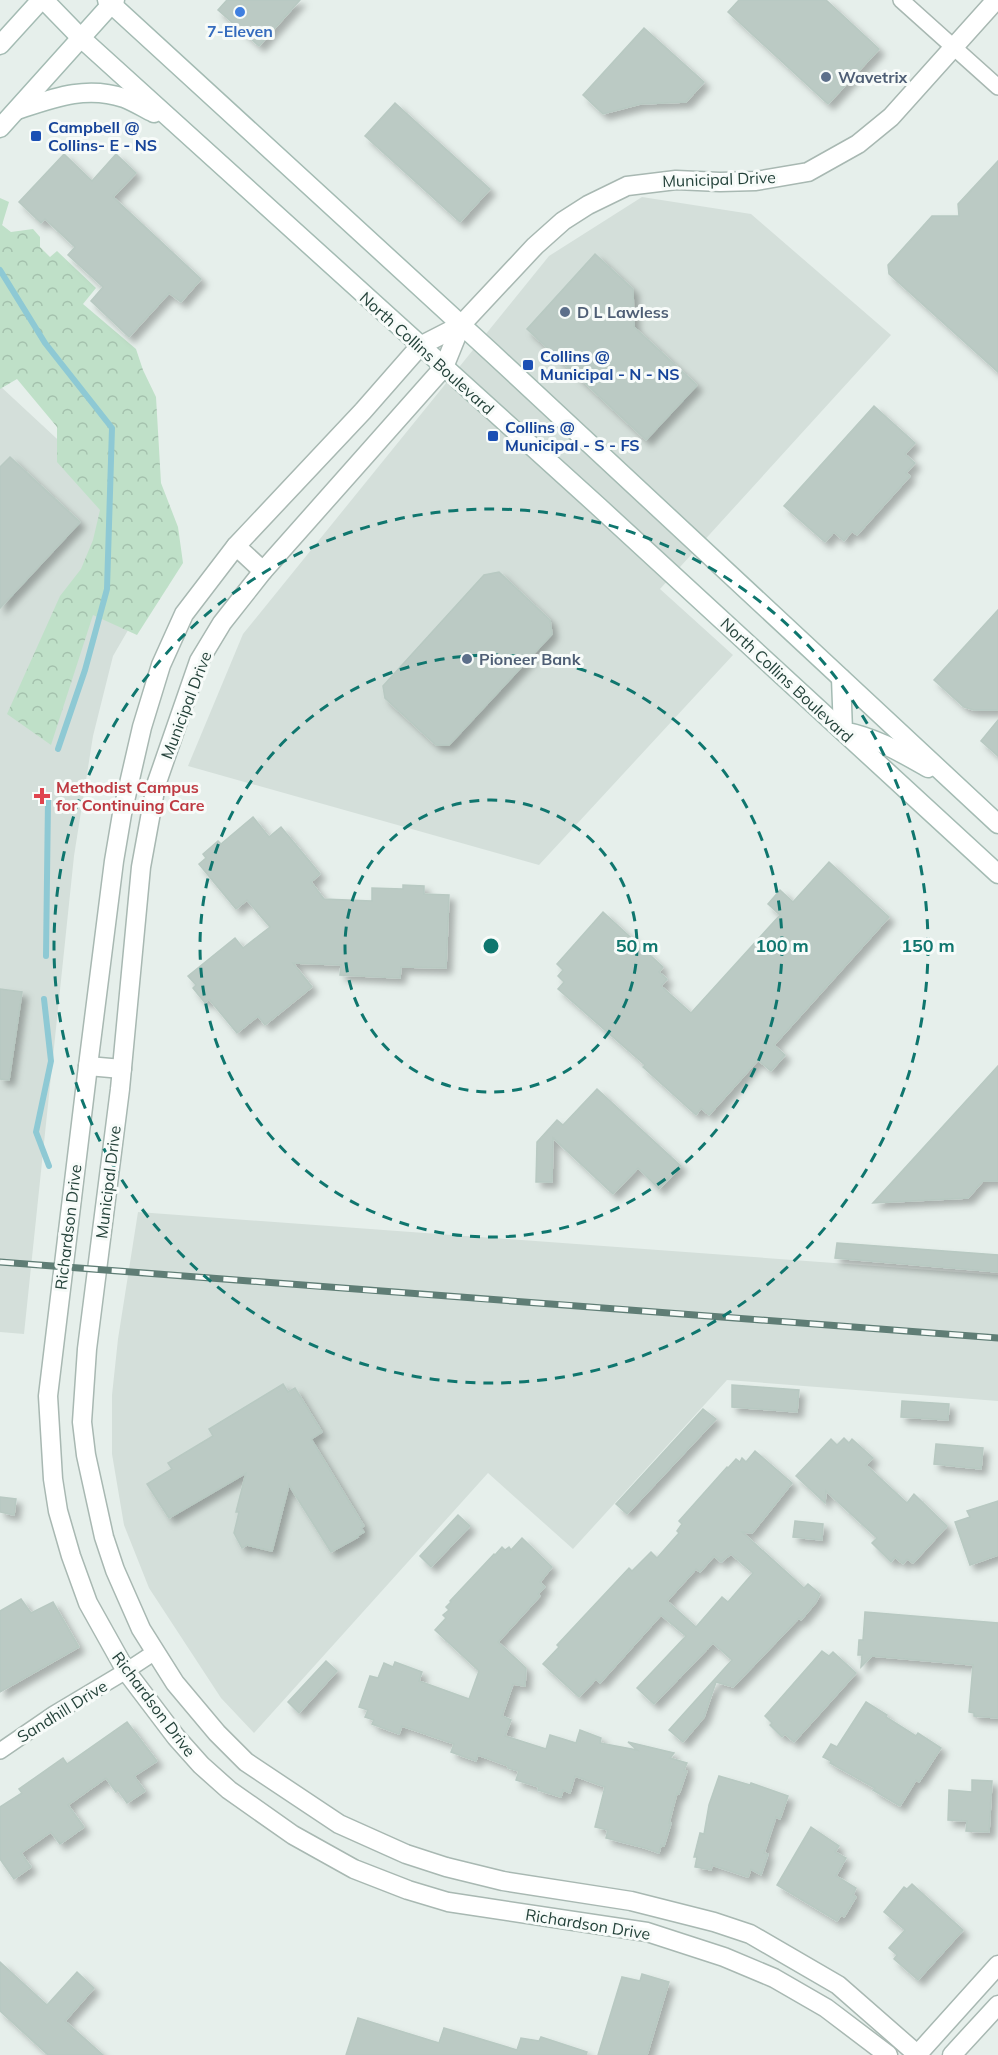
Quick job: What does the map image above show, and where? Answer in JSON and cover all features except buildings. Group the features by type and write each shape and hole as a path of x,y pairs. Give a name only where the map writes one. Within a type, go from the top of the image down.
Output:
{"street":[{"name":"North Collins Boulevard","path":"42,0 998,874"},
{"path":"0,45 42,0"},
{"path":"902,0 998,87"},
{"name":"Municipal Drive","path":"114,861 125,796 142,727 161,665 184,614 236,546 363,411 420,346 461,325 535,246 563,221 588,205 627,186 676,180 756,181 808,172 858,144 891,117 996,0"},
{"path":"0,128 111,1 998,824"},
{"path":"16,111 61,95 91,92 123,98 173,122"},
{"name":"Municipal Drive","path":"87,1349 122,1069 141,867 156,785 200,661 222,623 263,571 444,367 461,325"},
{"path":"236,546 263,571"},
{"path":"841,678 843,731 862,735 887,745 955,784"},
{"name":"Richardson Drive","path":"114,861 48,1396 57,1511 70,1556 88,1603 126,1671 176,1737 228,1790 293,1835 354,1869 408,1890 448,1902 615,1926 687,1943 774,1978 826,2008 888,2055"},
{"path":"87,1066 122,1069"},
{"name":"Richardson Drive","path":"87,1349 82,1422 86,1455 115,1570 141,1629 175,1683 217,1733 246,1762 339,1824 406,1854 503,1881 631,1901 714,1922 750,1934 838,1985 918,2055"},
{"name":"Sandhill Drive","path":"0,1751 63,1708 155,1652"},
{"path":"918,2055 998,1965"},
{"path":"952,2055 998,2004"}],"shaded area":[{"path":"642,197 751,214 891,335 660,589 733,655 539,865 188,766 243,634 549,256"},
{"name":"Methodist Campus for Continuing Care","path":"0,386 181,554 156,582 113,656 93,736 74,856 24,1334 0,1332"},
{"path":"138,1212 998,1275 998,1401 727,1380 573,1549 488,1473 254,1733 221,1698 149,1588 124,1525 112,1454 112,1395 118,1339"}],"green space":[{"path":"0,198 9,202 2,225 11,232 33,229 40,237 40,247 50,257 57,251 96,288 83,304 136,349 156,397 161,483 178,527 183,563 137,635 93,615 51,745 7,714 60,596 81,569 93,540 100,510 57,462 57,427 17,379 0,389"}],"waterway":[{"path":"0,270 45,343 112,428 107,589 85,670 58,749"},
{"path":"46,956 48,800"},
{"path":"44,999 51,1061 36,1132 49,1166"}],"railway":[{"path":"0,1262 998,1338"}],"place":[{"name":"7-Eleven","path":"240,12"},
{"name":"Wavetrix","path":"826,77"},
{"name":"Campbell @ Collins- E - NS","path":"36,136"},
{"name":"D L Lawless","path":"565,312"},
{"name":"Collins @ Municipal - N - NS","path":"528,365"},
{"name":"Collins @ Municipal - S - FS","path":"493,436"},
{"name":"Pioneer Bank","path":"467,659"},
{"name":"Methodist Campus for Continuing Care","path":"42,796"}]}
